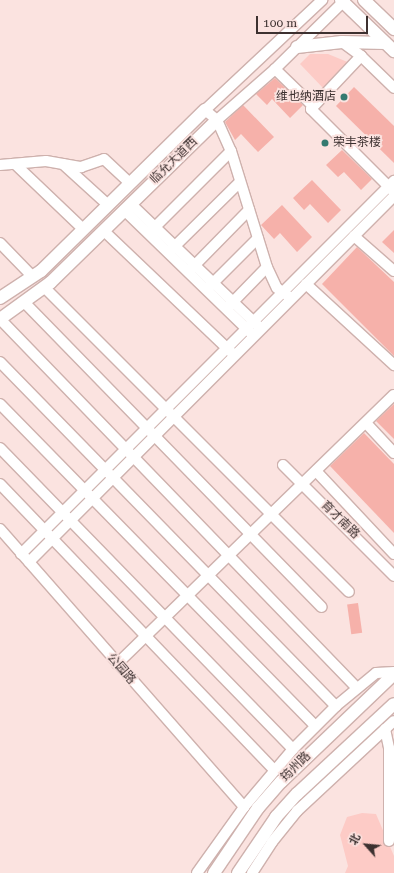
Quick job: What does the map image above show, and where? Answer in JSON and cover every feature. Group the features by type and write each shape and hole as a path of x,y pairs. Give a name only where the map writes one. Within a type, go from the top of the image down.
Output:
{"main road":[{"path":"364,0 394,29"},
{"path":"343,1 394,51"},
{"path":"297,47 342,42 385,43"},
{"name":"临允大道西","path":"1,295 32,276 83,229 205,110"},
{"name":"临允大道西","path":"0,319 44,287 104,231 217,120"},
{"name":"筠州路","path":"214,873 246,824 280,782 394,673"},
{"name":"筠州路","path":"238,873 276,817 296,794 394,704"}],"street":[{"name":"临允大道西","path":"205,110 322,0"},
{"name":"临允大道西","path":"217,120 275,69 343,1"},
{"path":"342,42 361,56 394,88"},
{"path":"21,554 282,293 392,186 311,109 361,56"},
{"path":"275,69 313,106"},
{"path":"205,110 217,120 231,151 267,267 282,293 292,298"},
{"path":"152,230 231,151"},
{"path":"0,165 46,161 81,167 104,159 130,183"},
{"path":"15,164 83,229"},
{"path":"63,164 108,205"},
{"path":"172,250 240,182"},
{"path":"29,562 394,196"},
{"path":"128,207 258,332"},
{"path":"192,268 249,210"},
{"path":"104,231 234,356"},
{"path":"354,236 394,271"},
{"path":"210,286 258,238"},
{"path":"0,243 32,276"},
{"path":"230,305 267,267"},
{"path":"306,284 394,365"},
{"path":"44,287 349,592"},
{"path":"24,302 322,607"},
{"path":"0,319 357,688"},
{"path":"0,362 336,706"},
{"path":"117,664 394,395"},
{"path":"0,404 315,726"},
{"path":"366,423 394,453"},
{"path":"0,448 293,749"},
{"name":"育才南路","path":"283,465 394,576"},
{"path":"316,471 394,554"},
{"path":"0,484 273,769"},
{"name":"公园路","path":"0,529 244,808"},
{"path":"197,873 273,769 315,726 336,706 376,673 394,673"},
{"path":"252,873 272,842 297,811 394,720"},
{"path":"385,729 389,748 389,841"}],"shaded area":[{"path":"310,54 328,54 350,63 324,89 300,64"},
{"path":"362,813 376,814 394,856 394,873 345,873 348,866 340,835 347,817"}],"building":[{"path":"275,78 303,105 290,118 272,99 267,105 256,94"},
{"path":"354,87 394,126 394,163 336,106"},
{"path":"243,105 274,137 258,152 241,134 235,140 225,122"},
{"path":"342,150 372,179 361,190 344,172 338,177 326,165"},
{"path":"312,180 341,210 328,223 310,204 304,210 293,198"},
{"path":"282,205 312,237 297,252 280,233 274,239 261,225"},
{"path":"394,230 394,253 382,242"},
{"path":"357,247 394,282 394,356 322,284"},
{"path":"394,404 394,439 376,421"},
{"path":"364,433 394,464 394,533 330,466"},
{"path":"358,603 362,633 351,634 347,605"}],"place":[{"name":"维也纳酒店","path":"344,97"},
{"name":"荣丰茶楼","path":"325,143"}]}
